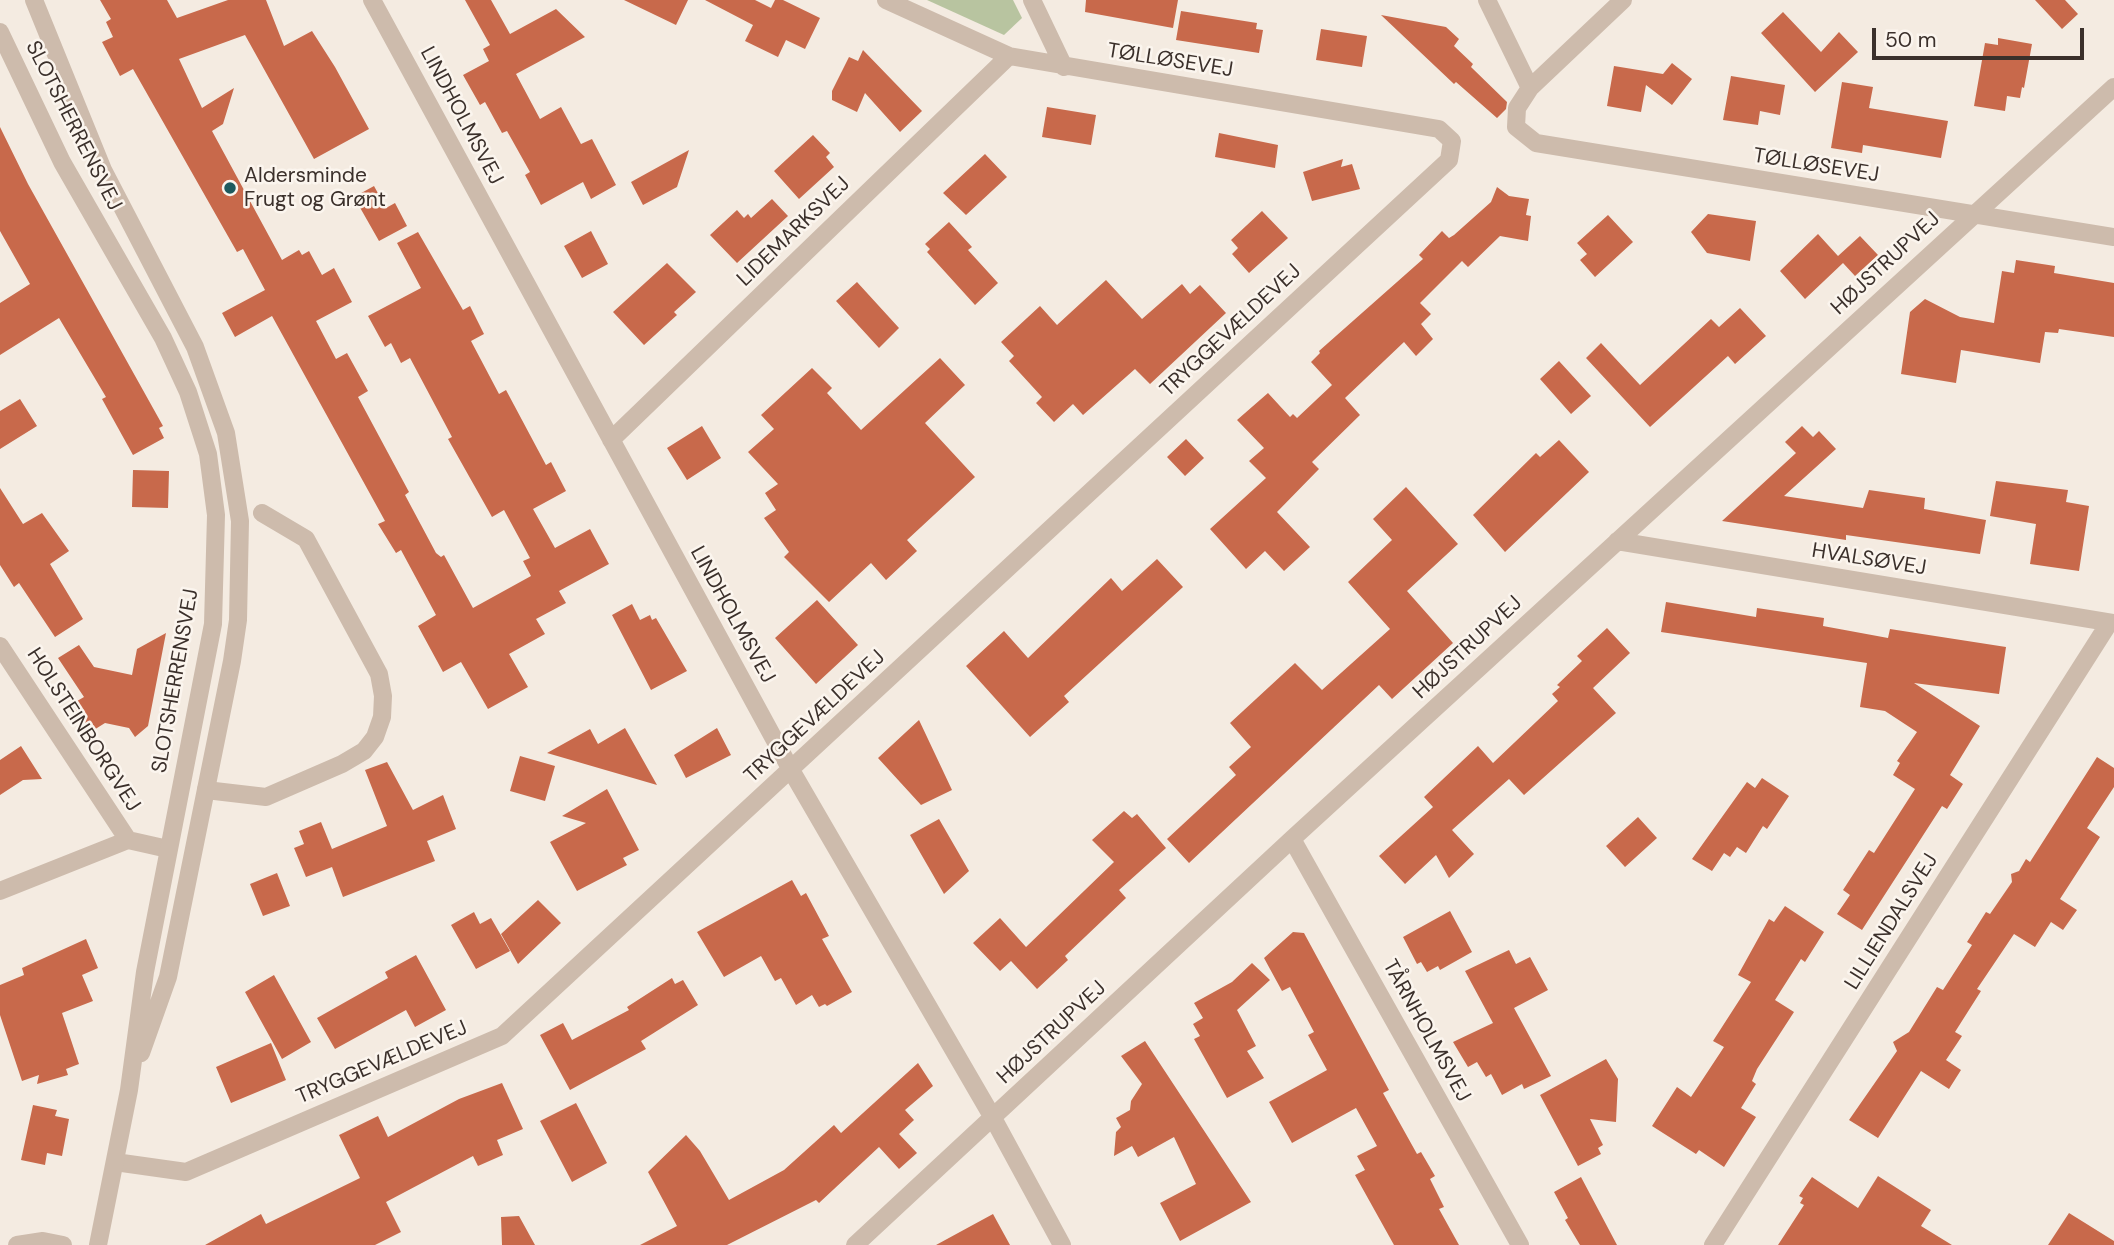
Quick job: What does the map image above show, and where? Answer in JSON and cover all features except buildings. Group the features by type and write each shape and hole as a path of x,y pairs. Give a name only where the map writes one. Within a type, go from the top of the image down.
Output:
{"street":[{"name":"SLOTSHERRENSVEJ","path":"34,0 103,170 195,347 226,433 240,521 238,620 206,790 168,977 129,1090"},
{"name":"LINDHOLMSVEJ","path":"372,0 791,770 993,1118 1062,1245"},
{"name":"TØLLØSEVEJ","path":"886,0 1009,56 1439,129 1452,141"},
{"path":"1032,0 1064,67"},
{"path":"1487,0 1530,88 1623,0"},
{"name":"SLOTSHERRENSVEJ","path":"0,32 62,162 163,338 188,392 208,454 216,515 213,624 145,972 129,1090 98,1245"},
{"name":"LIDEMARKSVEJ","path":"611,440 1009,56"},
{"name":"HØJSTRUPVEJ","path":"855,1245 1292,839 2114,87"},
{"name":"TØLLØSEVEJ","path":"1530,88 1517,108 1516,127 1536,143 2114,237"},
{"name":"TRYGGEVÆLDEVEJ","path":"115,1162 186,1171 502,1036 1449,160 1452,141"},
{"path":"206,790 266,797 342,764 364,751 375,737 382,717 380,674 306,539 262,513"},
{"name":"HVALSØVEJ","path":"1617,541 2111,623"},
{"name":"LILLIENDALSVEJ","path":"1713,1245 2111,623"},
{"name":"HOLSTEINBORGVEJ","path":"0,646 128,840"},
{"name":"TÅRNHOLMSVEJ","path":"1292,839 1520,1245"},
{"path":"0,891 128,840 168,849"},
{"path":"17,1245 43,1241 63,1245"}],"green space":[{"path":"927,0 1013,0 1022,18 1004,35"}],"place":[{"name":"Aldersminde Frugt og Grønt","path":"230,188"}]}
